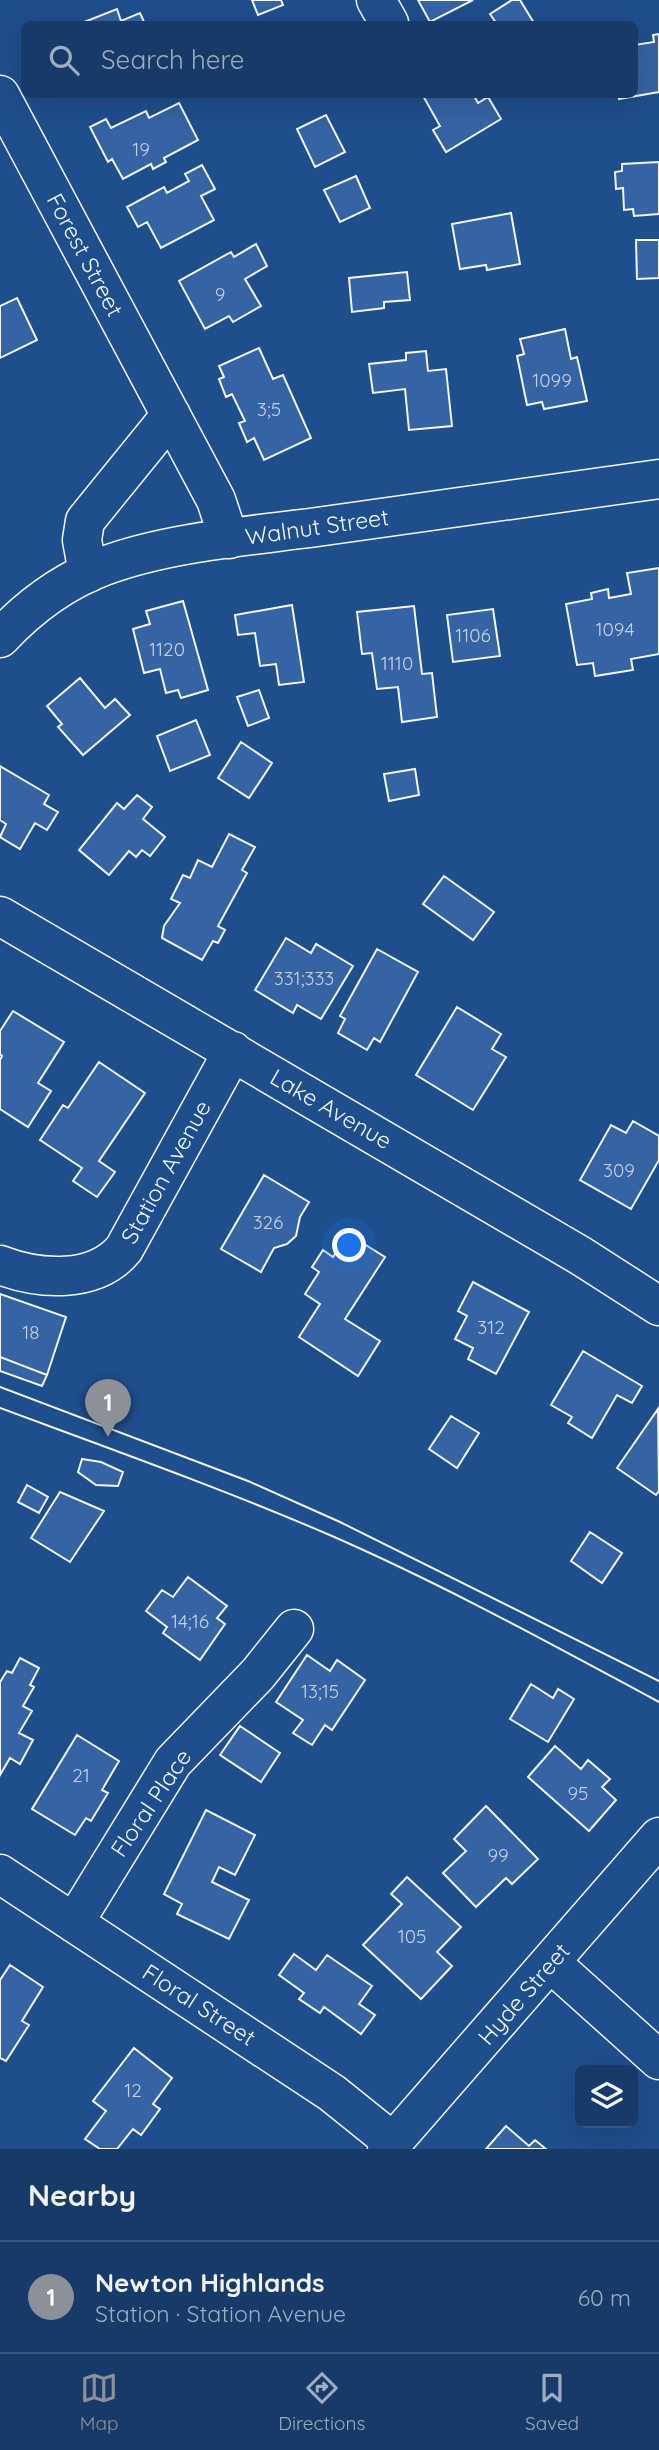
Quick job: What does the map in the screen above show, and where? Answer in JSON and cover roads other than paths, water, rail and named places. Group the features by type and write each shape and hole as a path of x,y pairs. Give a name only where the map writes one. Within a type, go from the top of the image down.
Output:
{"street":[{"name":"Forest Street","path":"0,94 216,500 229,539"},
{"path":"88,573 82,540 85,521 171,415"},
{"name":"Walnut Street","path":"0,638 45,597 104,566 146,554 229,539 659,480"},
{"name":"Lake Avenue","path":"0,916 569,1249 659,1306"},
{"name":"Station Avenue","path":"0,1265 45,1275 77,1276 115,1260 124,1249 233,1051"},
{"name":"Floral Place","path":"74,1923 173,1762 258,1674 294,1629"},
{"name":"Hyde Street","path":"390,2146 659,1837"},
{"name":"Floral Street","path":"0,1874 332,2092 390,2146"},
{"path":"551,1963 659,2060"}],"tram line":[{"path":"0,1387 248,1481 340,1522 659,1681"},
{"path":"0,1408 332,1536 456,1595 659,1702"}],"place":[{"name":"Newton Highlands","path":"108,1437"}]}
